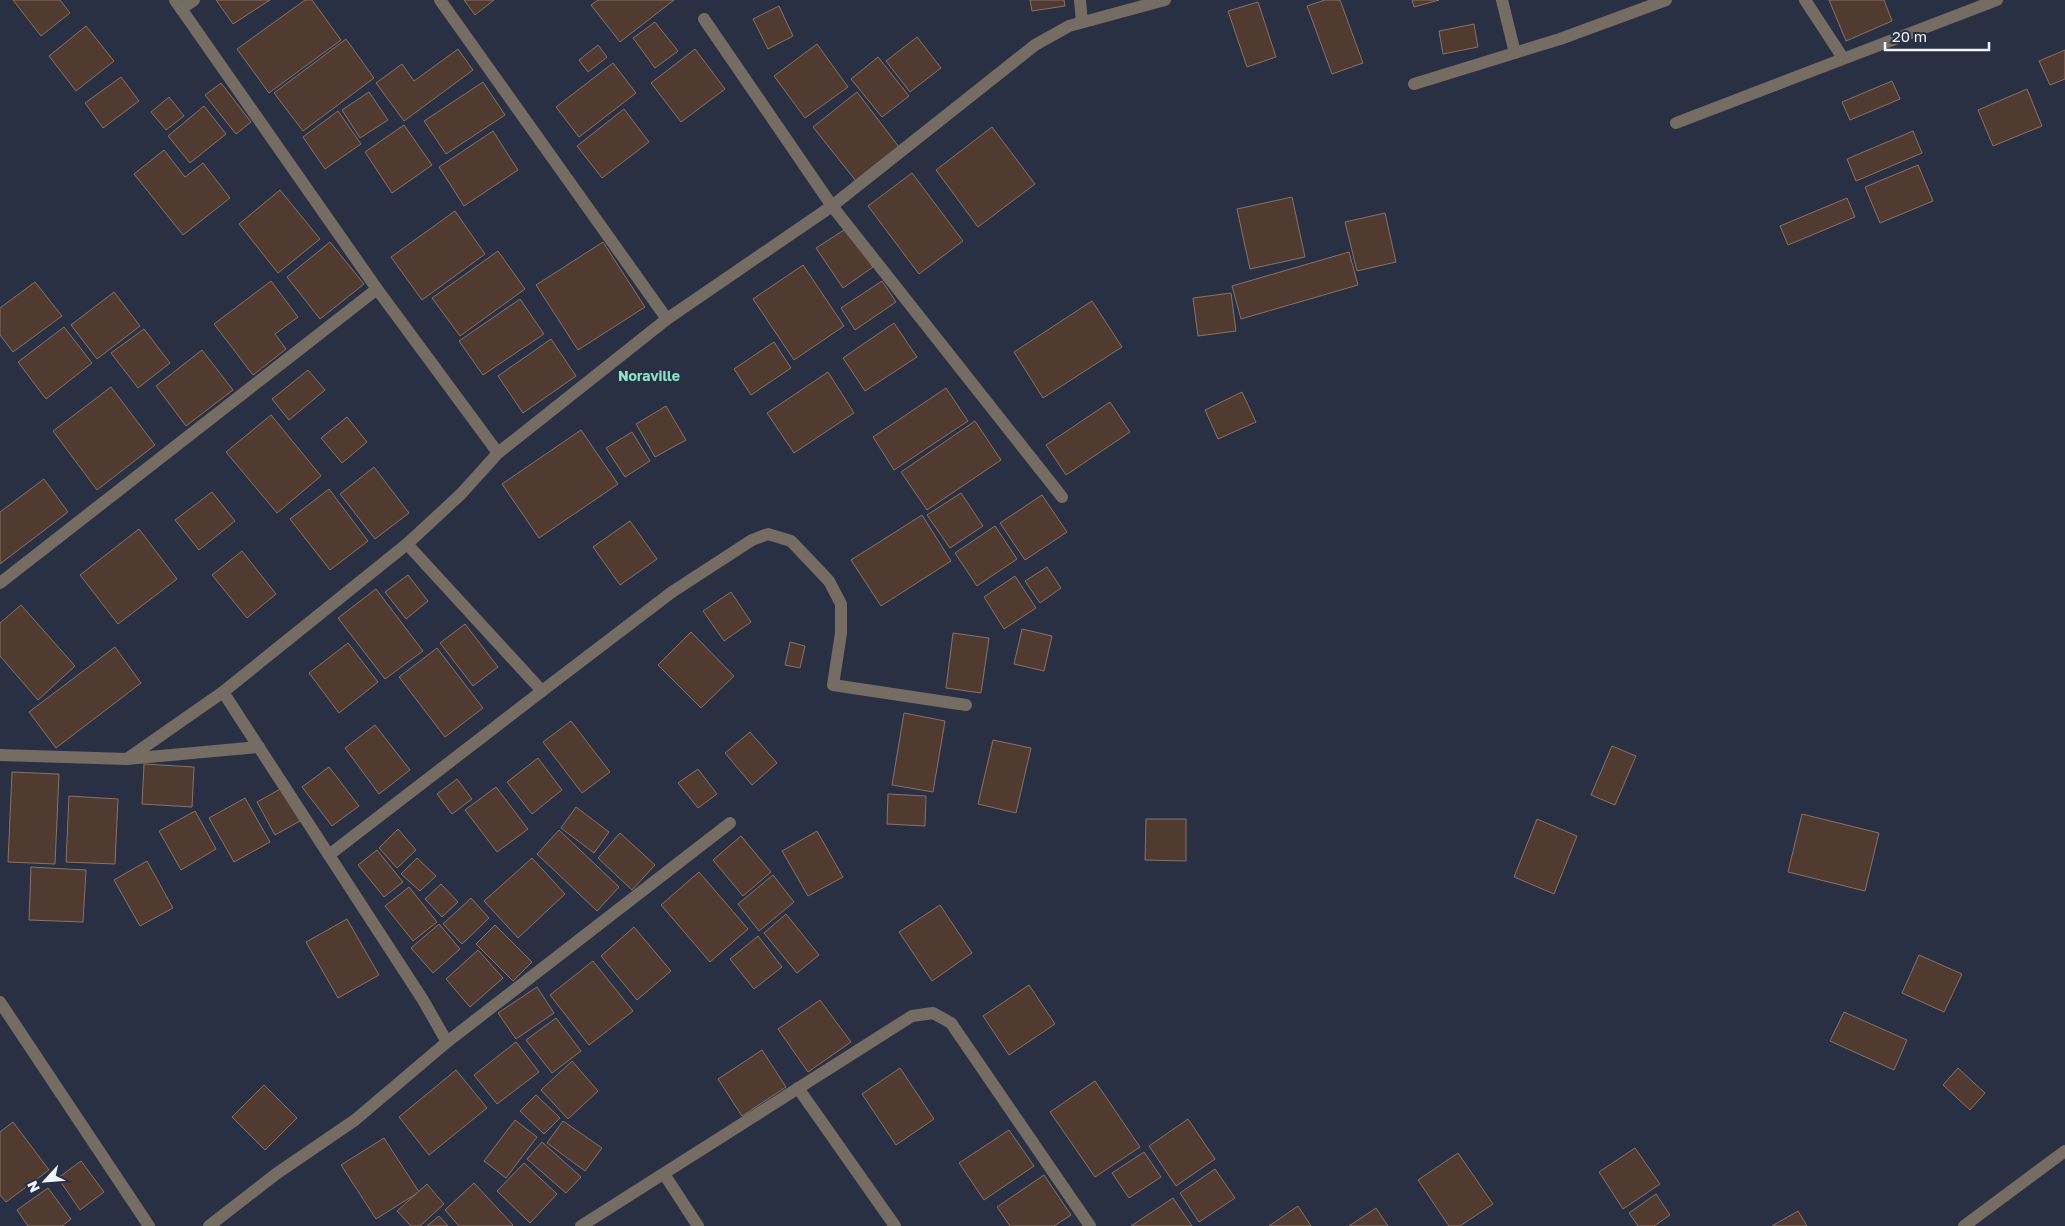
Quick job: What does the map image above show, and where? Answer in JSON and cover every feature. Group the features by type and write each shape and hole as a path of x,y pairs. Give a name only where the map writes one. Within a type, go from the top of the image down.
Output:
{"street":[{"path":"194,0 178,4 377,289 498,453"},
{"path":"440,0 667,320"},
{"path":"1080,0 1082,22"},
{"path":"127,759 223,692 407,544 461,494 498,453 667,320 832,206 1035,45 1069,26 1165,0"},
{"path":"1502,0 1515,53"},
{"path":"1414,84 1515,53 1666,0"},
{"path":"1805,0 1843,58"},
{"path":"1676,123 1997,0"},
{"path":"704,19 832,206 1062,498"},
{"path":"0,583 377,289"},
{"path":"329,855 672,592 752,540 768,534 791,541 829,581 841,604 841,633 833,686 966,706"},
{"path":"407,544 542,691"},
{"path":"223,692 423,1000 446,1042"},
{"path":"0,755 127,759 259,747"},
{"path":"209,1226 276,1174 355,1120 446,1042 730,823"},
{"path":"0,1002 149,1226"},
{"path":"581,1226 912,1016 933,1013 951,1023 1090,1226"},
{"path":"798,1088 895,1226"},
{"path":"1964,1226 2065,1151"},
{"path":"664,1174 698,1226"}],"building":[{"path":"13,0 60,0 70,13 41,36"},
{"path":"216,0 270,0 233,24"},
{"path":"305,0 312,0 341,40 269,93 237,49"},
{"path":"464,0 494,0 475,15"},
{"path":"598,0 674,0 620,42 591,5"},
{"path":"1030,0 1064,0 1065,6 1032,11"},
{"path":"1325,0 1340,0 1363,63 1332,74 1307,6"},
{"path":"1412,0 1439,0 1414,7"},
{"path":"1829,0 1884,0 1892,21 1846,41"},
{"path":"1258,2 1276,57 1247,67 1228,11"},
{"path":"779,6 793,36 768,49 753,19"},
{"path":"655,22 678,51 655,68 633,38"},
{"path":"1474,24 1478,47 1443,54 1439,31"},
{"path":"86,26 114,61 76,91 49,56"},
{"path":"917,37 941,68 910,92 886,61"},
{"path":"346,39 374,78 303,131 274,93"},
{"path":"817,44 848,87 805,118 774,76"},
{"path":"598,45 607,57 588,72 579,60"},
{"path":"458,49 473,70 404,121 376,83 402,64 414,81"},
{"path":"695,49 725,89 681,122 651,83"},
{"path":"2065,50 2065,79 2050,85 2039,61"},
{"path":"878,57 909,96 882,117 851,79"},
{"path":"613,63 636,93 579,137 556,107"},
{"path":"121,77 139,101 103,128 85,103"},
{"path":"1892,81 1900,99 1850,120 1842,102"},
{"path":"483,82 505,115 446,154 424,121"},
{"path":"221,83 251,122 236,134 205,95"},
{"path":"2027,89 2042,126 1993,146 1978,110"},
{"path":"369,92 388,120 360,138 342,110"},
{"path":"857,92 899,147 856,181 813,127"},
{"path":"169,97 184,116 166,130 151,112"},
{"path":"204,106 226,134 190,163 168,136"},
{"path":"624,109 649,142 602,178 577,146"},
{"path":"338,111 361,144 325,169 303,137"},
{"path":"404,125 432,165 392,193 365,152"},
{"path":"992,127 1035,184 978,227 936,170"},
{"path":"493,131 518,170 464,206 439,167"},
{"path":"1913,131 1922,153 1856,181 1847,159"},
{"path":"164,150 185,177 203,163 230,198 183,235 134,174"},
{"path":"1918,165 1933,201 1880,223 1865,187"},
{"path":"912,173 963,241 919,274 868,206"},
{"path":"280,190 320,239 278,273 239,224"},
{"path":"1292,197 1305,257 1250,269 1237,209"},
{"path":"1847,198 1855,217 1788,245 1780,226"},
{"path":"455,211 485,254 422,300 391,257"},
{"path":"1385,213 1396,262 1357,271 1345,222"},
{"path":"847,228 873,267 843,288 816,248"},
{"path":"330,242 364,284 320,319 287,277"},
{"path":"603,242 645,307 578,350 536,285"},
{"path":"498,251 525,289 460,336 432,298"},
{"path":"1349,252 1358,285 1241,319 1232,286"},
{"path":"803,265 844,326 794,360 753,299"},
{"path":"271,281 298,317 275,334 286,349 253,375 214,324"},
{"path":"882,281 896,302 855,330 841,308"},
{"path":"35,282 62,316 13,352 0,335 0,308"},
{"path":"114,292 140,326 97,359 71,325"},
{"path":"1231,293 1236,331 1198,336 1193,298"},
{"path":"520,299 544,334 483,375 459,341"},
{"path":"1092,301 1122,347 1043,398 1014,352"},
{"path":"894,323 917,357 865,391 843,358"},
{"path":"64,327 92,363 46,399 18,362"},
{"path":"144,329 170,363 138,388 111,353"},
{"path":"551,339 576,376 523,413 498,376"},
{"path":"774,342 791,368 751,395 734,369"},
{"path":"202,350 233,390 186,426 156,386"},
{"path":"308,370 325,390 289,420 272,399"},
{"path":"828,372 854,413 794,453 767,413"},
{"path":"111,387 155,445 97,490 53,431"},
{"path":"946,388 968,421 894,470 873,437"},
{"path":"1242,392 1256,422 1218,439 1205,410"},
{"path":"1110,402 1130,432 1066,475 1046,445"},
{"path":"666,406 686,440 655,457 636,424"},
{"path":"271,415 321,476 277,513 226,452"},
{"path":"347,417 367,442 342,463 321,438"},
{"path":"975,421 1001,460 927,510 901,472"},
{"path":"581,430 618,484 539,538 502,484"},
{"path":"632,432 650,461 625,477 606,448"},
{"path":"374,467 409,513 375,539 340,494"},
{"path":"44,479 68,512 0,564 0,512"},
{"path":"329,489 368,541 330,570 290,519"},
{"path":"212,492 235,521 199,550 175,520"},
{"path":"961,493 983,526 950,548 927,515"},
{"path":"1042,495 1067,532 1025,560 1000,523"},
{"path":"922,515 951,561 881,606 851,560"},
{"path":"630,521 657,559 620,585 593,547"},
{"path":"995,526 1017,559 977,586 955,553"},
{"path":"139,529 177,579 118,624 80,575"},
{"path":"242,551 276,594 247,618 212,575"},
{"path":"1047,567 1061,588 1040,603 1025,581"},
{"path":"408,575 428,601 406,619 385,592"},
{"path":"1015,576 1036,608 1004,629 984,597"},
{"path":"376,589 423,651 385,679 338,618"},
{"path":"731,592 751,622 724,641 703,611"},
{"path":"21,605 75,666 38,700 0,656 0,623"},
{"path":"465,624 498,667 473,686 440,643"},
{"path":"1022,629 1052,636 1044,671 1014,664"},
{"path":"691,632 734,676 701,708 658,665"},
{"path":"953,633 989,638 981,693 946,688"},
{"path":"790,642 805,646 800,668 785,665"},
{"path":"348,643 378,682 339,713 309,673"},
{"path":"115,647 141,683 56,748 29,712"},
{"path":"437,648 483,708 445,737 399,677"},
{"path":"904,713 945,721 933,792 892,785"},
{"path":"571,721 610,772 582,793 543,742"},
{"path":"375,725 410,770 379,794 345,748"},
{"path":"750,732 777,763 752,785 725,753"},
{"path":"993,740 1031,748 1016,813 978,804"},
{"path":"1612,746 1636,756 1615,805 1591,795"},
{"path":"538,758 562,790 532,814 507,782"},
{"path":"144,764 194,767 192,807 142,804"},
{"path":"329,767 359,806 332,826 302,787"},
{"path":"698,769 717,794 698,808 678,783"},
{"path":"12,772 59,774 55,864 8,862"},
{"path":"457,779 472,799 452,814 437,794"},
{"path":"496,787 528,829 497,852 465,810"},
{"path":"282,788 300,821 275,835 257,802"},
{"path":"888,794 926,796 925,826 887,824"},
{"path":"69,796 118,799 115,864 66,862"},
{"path":"245,798 270,842 234,862 209,818"},
{"path":"576,807 609,832 594,853 561,828"},
{"path":"195,811 216,849 181,870 159,831"},
{"path":"1802,814 1879,833 1865,891 1788,872"},
{"path":"1146,819 1186,819 1186,861 1145,860"},
{"path":"1537,819 1577,836 1554,894 1514,877"},
{"path":"398,829 416,850 397,868 379,848"},
{"path":"559,830 619,887 597,911 537,854"},
{"path":"817,831 843,877 808,896 782,851"},
{"path":"620,833 655,865 632,890 598,858"},
{"path":"741,836 771,872 743,896 713,860"},
{"path":"377,850 403,882 384,897 358,865"},
{"path":"417,858 436,876 420,891 401,874"},
{"path":"532,858 565,894 518,938 484,901"},
{"path":"147,861 173,908 140,926 114,880"},
{"path":"31,867 86,870 83,922 29,920"},
{"path":"699,872 748,929 710,962 661,905"},
{"path":"773,875 794,902 759,931 738,904"},
{"path":"441,884 458,902 442,917 425,899"},
{"path":"409,887 437,922 413,941 385,906"},
{"path":"471,898 489,918 462,944 443,924"},
{"path":"940,905 972,953 932,981 899,932"},
{"path":"786,914 819,955 797,973 764,933"},
{"path":"347,919 379,975 338,998 306,942"},
{"path":"439,924 460,949 433,973 411,948"},
{"path":"495,925 532,962 513,981 476,944"},
{"path":"634,927 671,971 637,1000 601,956"},
{"path":"758,936 782,967 754,989 730,959"},
{"path":"478,950 503,978 470,1007 446,979"},
{"path":"1919,955 1962,974 1944,1012 1902,993"},
{"path":"593,961 633,1011 589,1045 550,995"},
{"path":"1029,985 1055,1024 1009,1055 983,1016"},
{"path":"537,987 554,1013 516,1039 498,1013"},
{"path":"820,1000 851,1042 808,1072 778,1029"},
{"path":"1844,1012 1907,1040 1894,1070 1830,1041"},
{"path":"556,1018 581,1051 552,1073 526,1040"},
{"path":"516,1042 539,1072 497,1104 474,1075"},
{"path":"762,1050 786,1087 742,1116 718,1079"},
{"path":"572,1061 598,1091 568,1119 541,1090"},
{"path":"900,1068 934,1119 896,1145 862,1094"},
{"path":"1958,1068 1985,1093 1970,1110 1943,1085"},
{"path":"456,1070 487,1108 429,1155 399,1117"},
{"path":"1095,1081 1140,1147 1095,1177 1050,1112"},
{"path":"264,1085 297,1118 265,1150 232,1117"},
{"path":"536,1095 560,1118 544,1134 520,1111"},
{"path":"1188,1119 1215,1159 1176,1186 1149,1146"},
{"path":"515,1120 537,1137 506,1178 484,1161"},
{"path":"563,1121 602,1148 585,1171 547,1143"},
{"path":"13,1122 49,1170 6,1202 0,1195 0,1132"},
{"path":"1009,1130 1034,1166 984,1200 959,1163"},
{"path":"384,1138 419,1192 376,1219 341,1165"},
{"path":"542,1142 581,1177 566,1193 527,1159"},
{"path":"1635,1148 1660,1184 1623,1209 1599,1172"},
{"path":"1144,1152 1161,1177 1129,1198 1112,1173"},
{"path":"1458,1153 1493,1204 1460,1226 1449,1226 1418,1180"},
{"path":"81,1161 104,1192 80,1210 58,1178"},
{"path":"524,1163 557,1194 530,1223 497,1191"},
{"path":"1215,1169 1235,1198 1199,1222 1180,1193"},
{"path":"1044,1175 1071,1215 1054,1226 1010,1226 997,1207"},
{"path":"474,1183 512,1226 459,1226 445,1210"},
{"path":"427,1184 444,1204 420,1226 411,1226 397,1211"},
{"path":"48,1188 71,1219 62,1226 28,1226 17,1210"},
{"path":"1656,1194 1670,1215 1654,1226 1638,1226 1629,1213"},
{"path":"1173,1198 1192,1226 1131,1226"},
{"path":"1298,1206 1311,1226 1269,1226"},
{"path":"1376,1208 1388,1226 1349,1226"},
{"path":"1798,1211 1807,1226 1772,1226"},
{"path":"439,1216 448,1226 427,1226"}],"district":[{"name":"Noraville","path":"649,376"}]}
